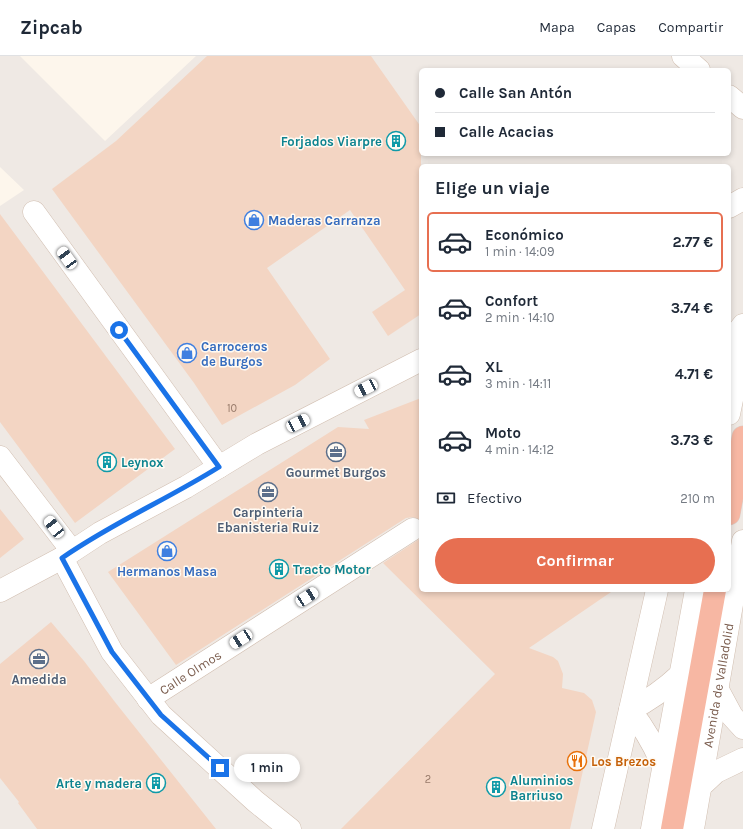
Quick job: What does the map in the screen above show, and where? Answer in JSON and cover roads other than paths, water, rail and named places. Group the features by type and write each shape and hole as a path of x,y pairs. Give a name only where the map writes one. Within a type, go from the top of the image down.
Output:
{"highway":[{"path":"731,503 743,437"},
{"name":"Avenida de Valladolid","path":"672,829 715,592"}],"lane":[{"path":"683,56 697,68"},
{"path":"731,98 743,108"},
{"path":"34,212 219,467"},
{"path":"731,340 743,325"},
{"path":"731,404 743,347"},
{"path":"0,591 67,554 100,533 186,487 257,444 419,361"},
{"path":"0,456 67,554 112,652 161,715 255,801 287,828"},
{"name":"Calle Olmos","path":"148,698 413,529"},
{"name":"Avenida de Valladolid","path":"694,829 743,541"},
{"path":"603,829 657,592"},
{"path":"652,829 696,592"},
{"path":"630,710 662,692 681,674"},
{"path":"718,690 732,716 743,728"},
{"path":"630,710 649,735 664,769"},
{"path":"701,786 716,772 743,759"}],"place":[{"name":"Forjados Viarpre","path":"396,141"},
{"name":"Maderas Carranza","path":"254,220"},
{"name":"Carroceros de Burgos","path":"187,353"},
{"name":"Gourmet Burgos","path":"336,452"},
{"name":"Leynox","path":"107,462"},
{"name":"Carpinteria Ebanisteria Ruiz","path":"268,492"},
{"name":"Hermanos Masa","path":"167,551"},
{"name":"Tracto Motor","path":"279,569"},
{"name":"Amedida","path":"39,659"},
{"name":"Los Brezos","path":"577,761"},
{"name":"Arte y madera","path":"156,783"},
{"name":"Aluminios Barriuso","path":"496,787"}]}
